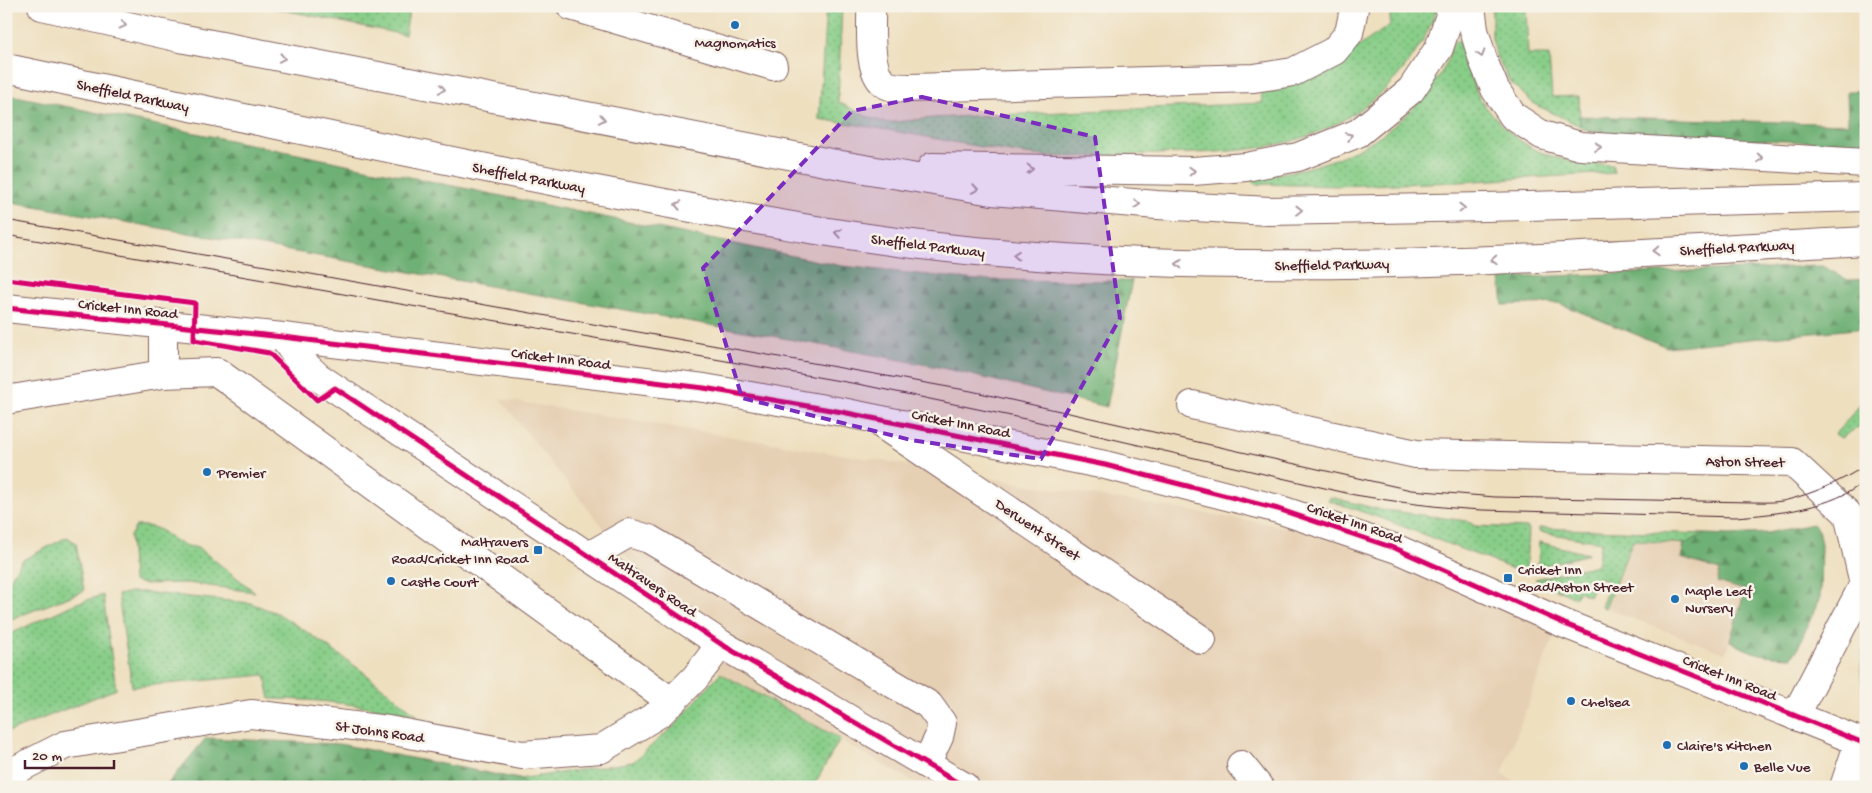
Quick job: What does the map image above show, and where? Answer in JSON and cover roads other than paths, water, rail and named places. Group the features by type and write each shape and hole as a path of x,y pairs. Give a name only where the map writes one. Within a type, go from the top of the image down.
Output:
{"main road":[{"path":"42,6 190,40 841,165 992,192 1156,205 1269,211 1476,208 1866,197"},
{"path":"571,6 772,66"},
{"path":"871,6 872,58 876,76 888,86 911,88 1254,78 1293,72 1334,51 1349,34 1354,9"},
{"path":"841,165 1083,171 1193,171 1246,167 1298,157 1358,132 1412,90 1439,48 1453,6"},
{"path":"1471,6 1474,30 1482,60 1495,89 1513,116 1542,136 1580,146 1866,163"},
{"name":"Sheffield Parkway","path":"6,68 447,161 709,211 885,242 994,253 1119,262 1227,265 1347,264 1492,260 1866,241"},
{"path":"1809,244 1866,246"},
{"name":"Cricket Inn Road","path":"6,308 284,336 704,388 873,418 1105,465 1278,509 1397,549 1565,624 1862,743"},
{"path":"163,324 163,374"},
{"name":"Maltravers Road","path":"284,336 298,358 318,377 721,644 965,787"},
{"path":"6,400 163,374 217,372 672,702"},
{"name":"Aston Street","path":"1192,405 1416,454 1792,462 1848,514 1865,584 1795,716"},
{"name":"Derwent Street","path":"873,418 1202,640"},
{"path":"589,556 629,533 649,539 921,700 929,706 942,723 939,737 926,764"},
{"name":"St Johns Road","path":"6,775 65,745 251,714 388,730 522,756 601,749 660,713 695,678 721,644"},
{"path":"1844,787 1862,743"},
{"path":"1241,765 1259,787"}],"tram line":[{"path":"6,220 971,391 1411,490 1495,497 1774,502 1787,500 1828,486 1866,465"},
{"path":"6,235 863,385 1030,420 1355,495 1403,502 1483,510 1735,517 1786,512 1821,504 1853,490 1866,480"}],"place":[{"name":"Magnomatics","path":"735,25"},
{"name":"Premier","path":"207,472"},
{"name":"Maltravers Road/Cricket Inn Road","path":"538,550"},
{"name":"Cricket Inn Road/Aston Street","path":"1508,578"},
{"name":"Castle Court","path":"391,581"},
{"name":"Maple Leaf Nursery","path":"1675,599"},
{"name":"Chelsea","path":"1571,701"},
{"name":"Claire's Kitchen","path":"1667,745"},
{"name":"Belle Vue","path":"1744,766"}]}
